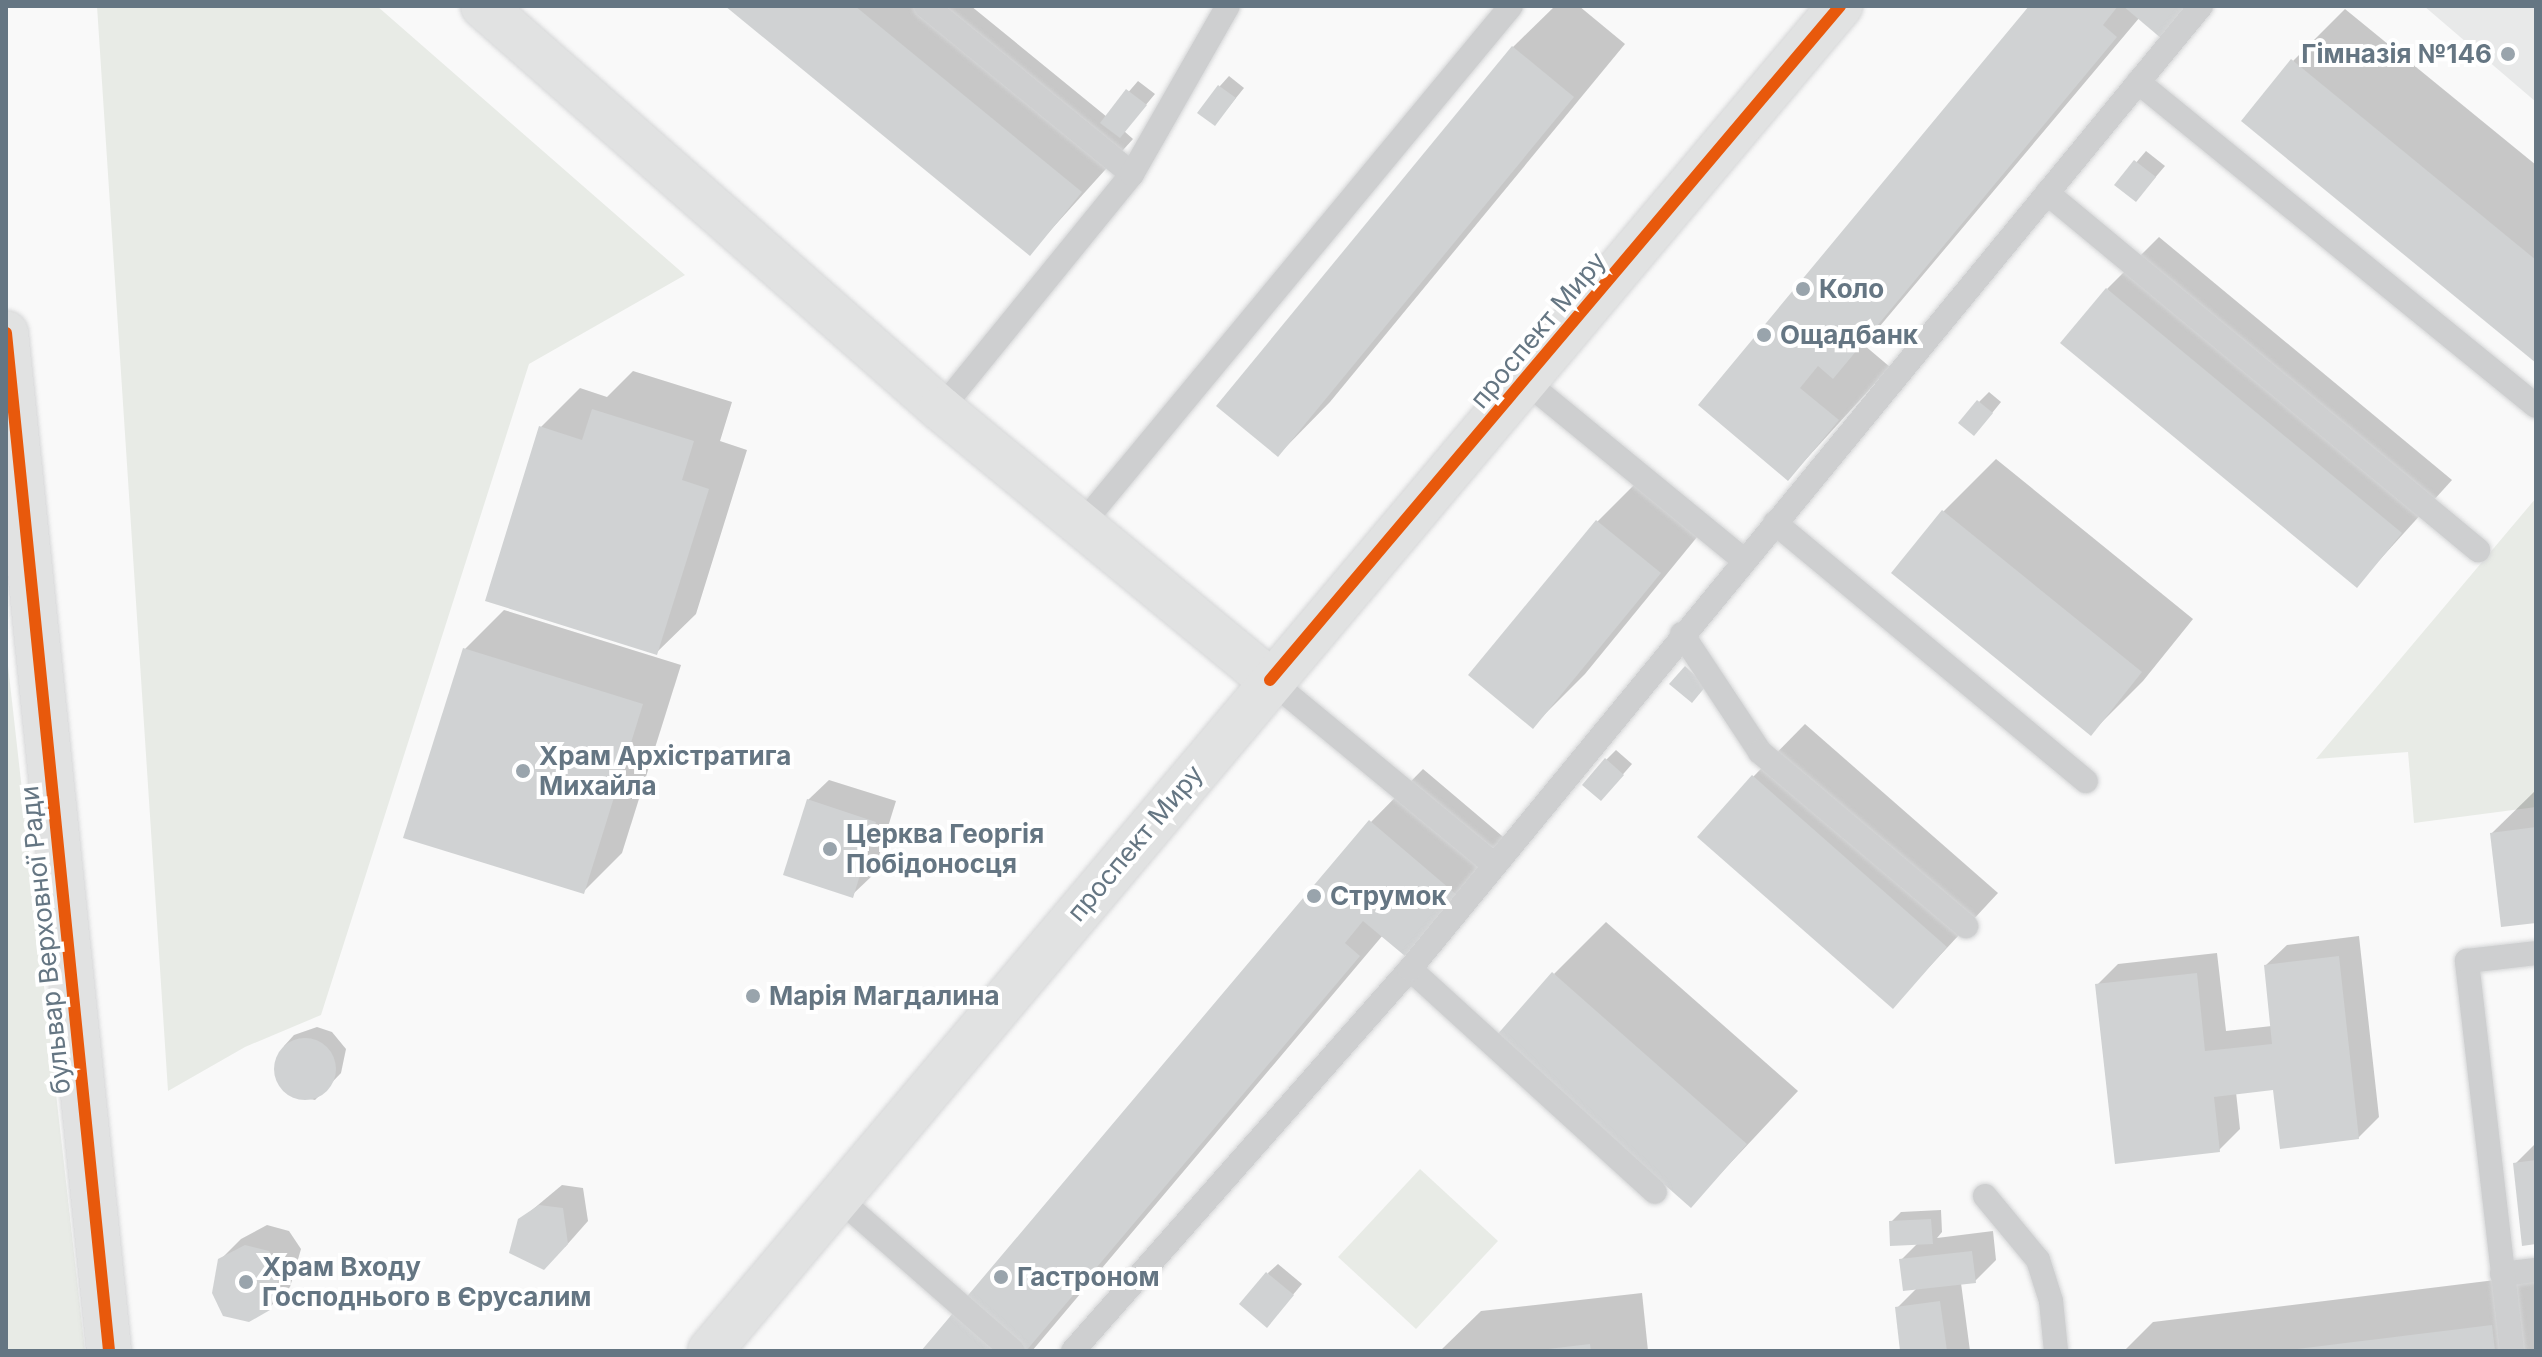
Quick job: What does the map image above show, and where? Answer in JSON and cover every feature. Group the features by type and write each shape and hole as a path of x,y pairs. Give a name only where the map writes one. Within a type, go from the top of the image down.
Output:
{"main road":[{"path":"483,6 941,409 1270,680"},
{"name":"проспект Миру","path":"710,1351 1270,680 1840,6"},
{"name":"бульвар Верховної Ради","path":"6,333 109,1351"}],"lane":[{"path":"926,6 1132,174"},
{"path":"941,409 1132,174 1228,6"},
{"path":"1073,1351 1410,969 1493,864 2201,6"},
{"path":"1083,523 1500,10"},
{"path":"2138,82 2536,406"},
{"path":"2047,193 2478,550"},
{"path":"1525,381 1745,561"},
{"path":"1775,523 2086,781"},
{"path":"1682,634 1760,752 1966,926"},
{"path":"1270,680 1493,864"},
{"path":"2512,1351 2467,961 2536,953"},
{"path":"1410,969 1655,1192"},
{"path":"1985,1196 2038,1260 2051,1301 2056,1351"},
{"path":"838,1198 1013,1351"},
{"path":"2502,1274 2536,1270"}],"shaded area":[{"path":"97,6 377,6 685,275 529,364 321,1015 245,1047 168,1091"},
{"name":"Гімназія №146","path":"2424,6 2536,6 2536,102"},
{"path":"2536,498 2536,807 2414,823 2408,752 2316,759"},
{"path":"6,648 85,1351 6,1351"},
{"path":"1420,1169 1498,1241 1416,1329 1338,1257"}],"building":[{"path":"725,6 855,6 1082,192 1030,256"},
{"path":"2029,6 2118,6 2103,25 2117,37 1833,379 1818,366 1800,388 1839,420 1788,481 1698,405"},
{"path":"2123,6 2189,6 2162,39"},
{"path":"1512,46 1574,97 1278,457 1216,406"},
{"path":"2291,59 2536,260 2536,363 2241,121"},
{"path":"1218,85 1236,98 1215,126 1197,113"},
{"path":"1126,89 1147,105 1120,138 1100,123"},
{"path":"2134,160 2156,177 2136,202 2114,185"},
{"path":"2106,288 2402,533 2357,588 2060,343"},
{"path":"1977,400 1993,413 1974,436 1958,423"},
{"path":"592,409 694,441 682,480 709,489 657,655 485,601 539,426 582,440"},
{"path":"1942,510 2142,672 2091,736 1891,573"},
{"path":"1596,520 1661,573 1533,729 1468,675"},
{"name":"Храм Архістратига Михайла","path":"463,648 643,704 584,894 403,838"},
{"path":"1685,666 1706,686 1692,703 1669,684"},
{"path":"1605,758 1624,775 1601,801 1582,785"},
{"path":"1752,775 1947,947 1893,1009 1697,837"},
{"name":"Церква Георгія Побідоносця","path":"807,799 876,822 853,898 783,875"},
{"path":"1369,820 1457,895 1405,956 1363,921 1345,943 1360,956 1026,1351 921,1351"},
{"path":"2536,827 2536,923 2501,927 2490,833"},
{"path":"2339,956 2359,1139 2280,1149 2273,1090 2214,1097 2220,1152 2115,1164 2095,984 2197,973 2205,1051 2272,1044 2264,965"},
{"path":"1552,972 1747,1144 1691,1208 1496,1036"},
{"path":"305,1038 317,1040 327,1047 334,1057 334,1081 327,1091 317,1098 305,1100 293,1098 283,1091 276,1081 274,1069 276,1057 283,1047 293,1040"},
{"path":"2536,1160 2536,1244 2522,1246 2513,1163"},
{"path":"539,1205 563,1208 568,1244 544,1270 509,1253 518,1219"},
{"path":"1931,1219 1933,1244 1890,1246 1889,1221"},
{"name":"Храм Входу Господнього в Єрусалим","path":"245,1245 269,1251 281,1270 270,1310 249,1322 223,1316 212,1293 218,1259"},
{"path":"1972,1251 1976,1283 1903,1291 1899,1259"},
{"path":"1266,1272 1294,1295 1267,1328 1239,1304"},
{"path":"1940,1301 1947,1351 1900,1351 1895,1307"},
{"path":"2492,1325 2495,1351 2297,1351 2297,1349"},
{"path":"1590,1344 1591,1351 1548,1351 1548,1349"}],"cycle path":[{"path":"1270,680 1840,6"},
{"path":"6,333 109,1351"}],"place":[{"name":"Гімназія №146","path":"2508,54"},
{"name":"Коло","path":"1803,289"},
{"name":"Ощадбанк","path":"1764,335"},
{"name":"Храм Архістратига Михайла","path":"523,771"},
{"name":"Церква Георгія Побідоносця","path":"830,849"},
{"name":"Струмок","path":"1314,896"},
{"name":"Марія Магдалина","path":"753,996"},
{"name":"Гастроном","path":"1001,1277"},
{"name":"Храм Входу Господнього в Єрусалим","path":"246,1282"}]}
